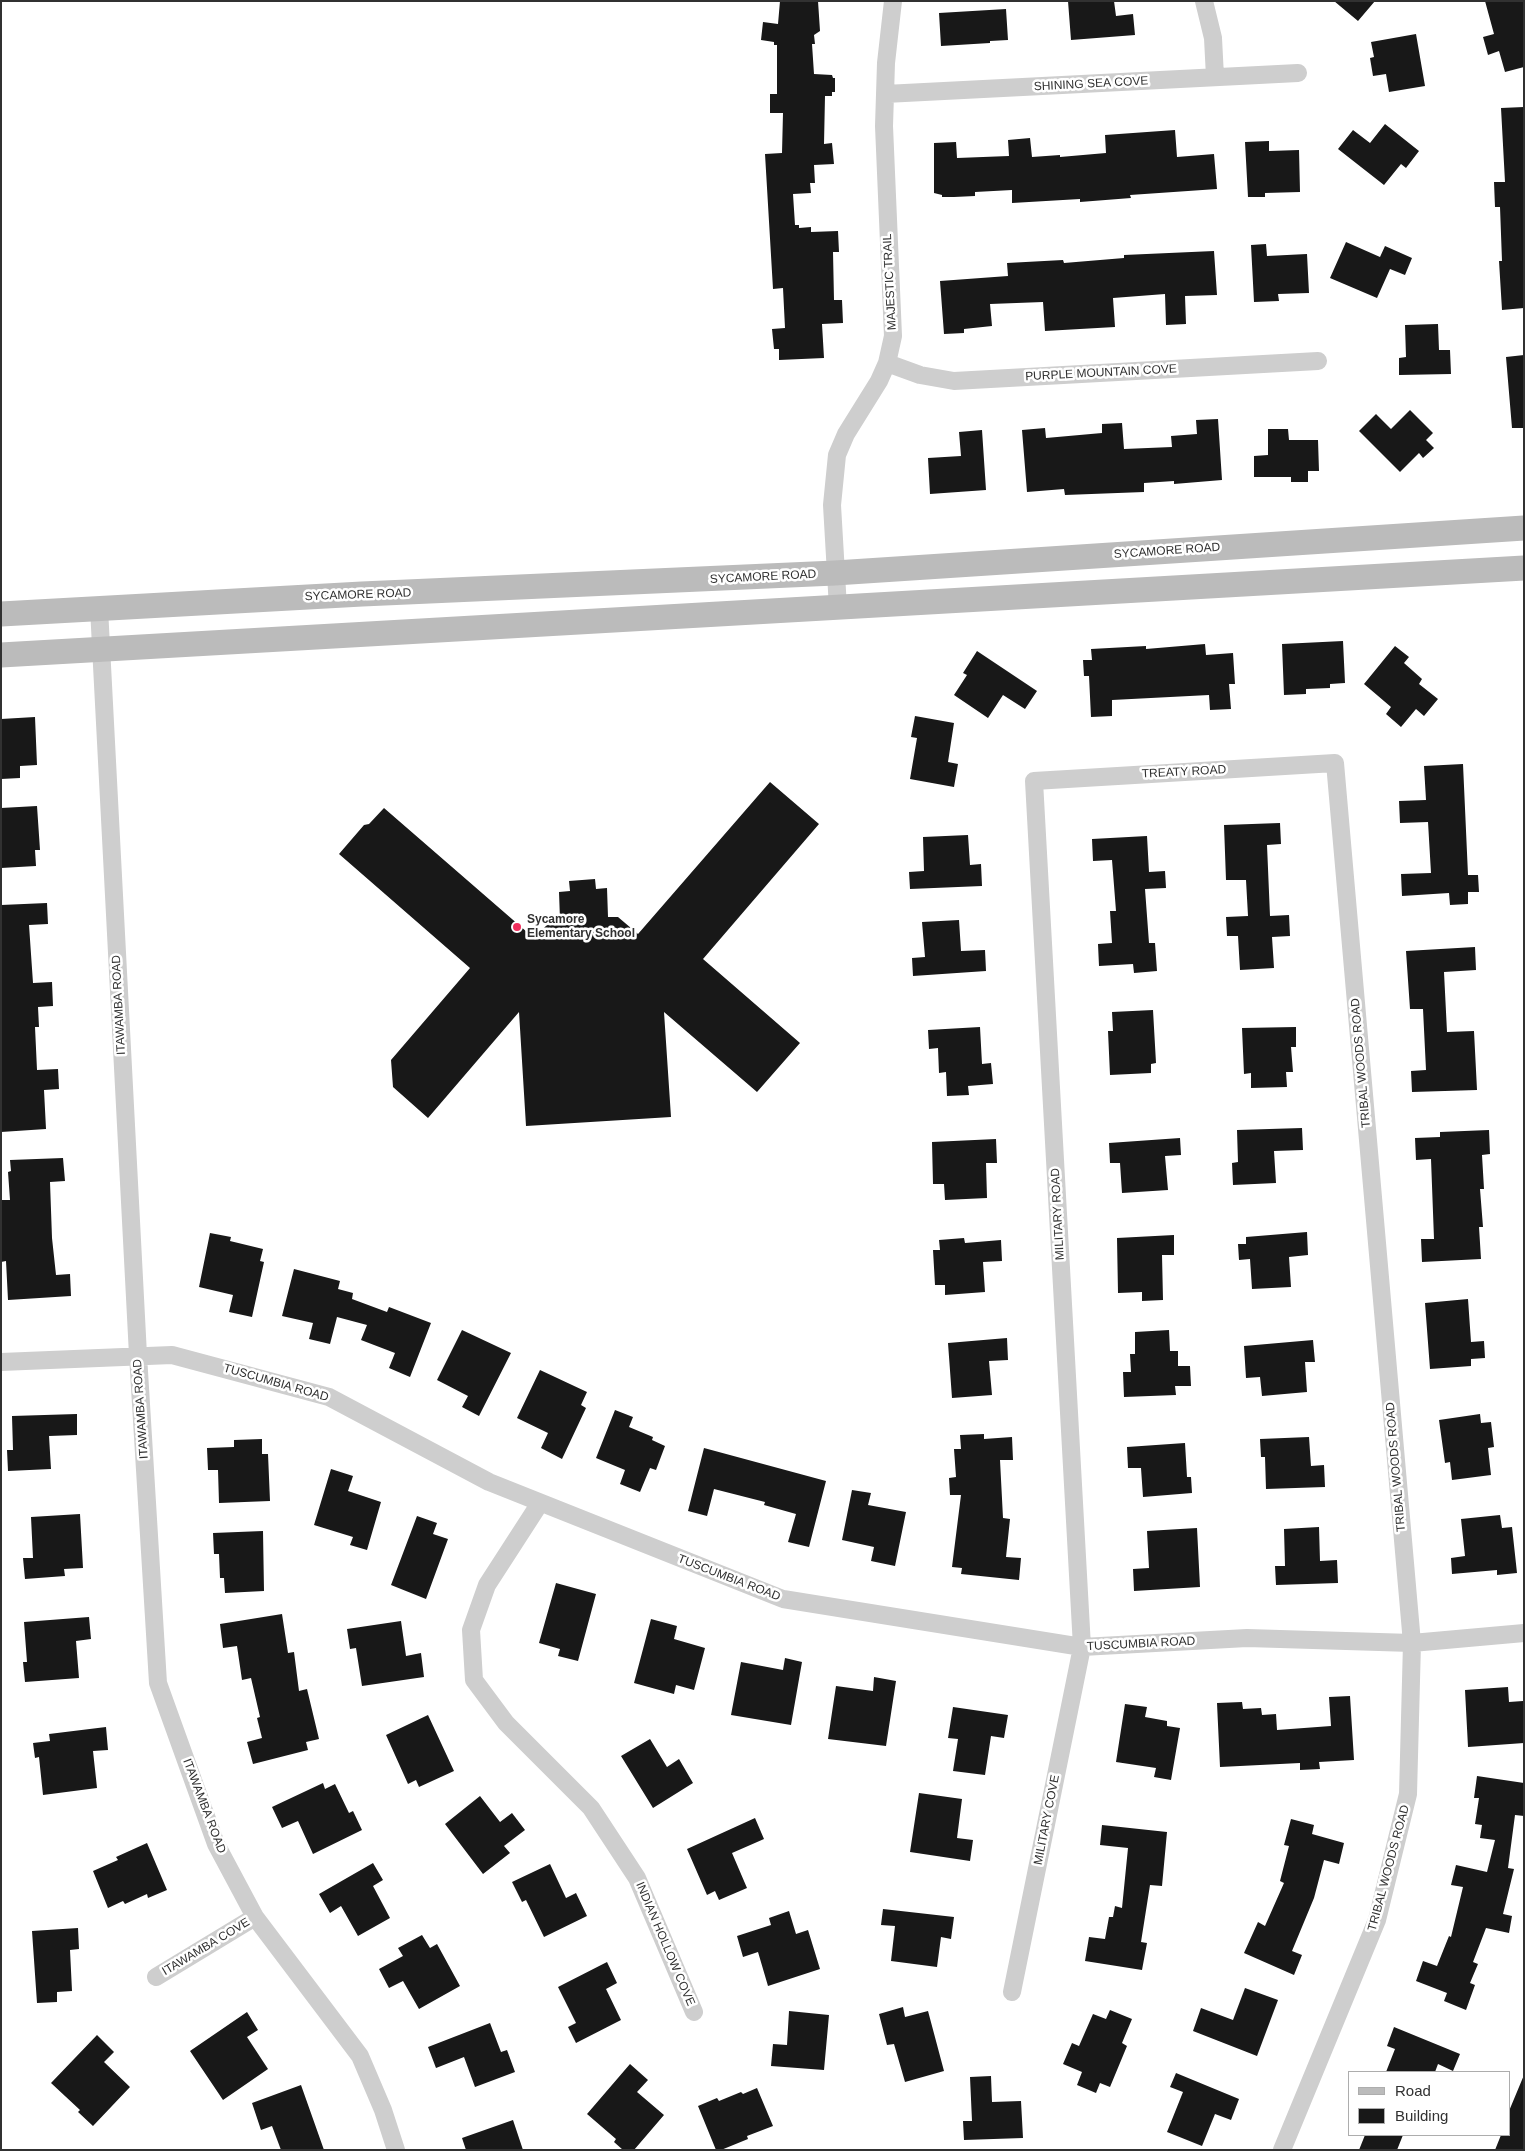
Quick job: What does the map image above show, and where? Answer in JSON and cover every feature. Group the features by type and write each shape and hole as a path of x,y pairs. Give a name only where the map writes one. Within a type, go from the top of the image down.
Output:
{"street":[{"name":"MAJESTIC TRAIL","path":"838,608 832,504 836,455 846,434 870,397 887,362 893,336 885,184 885,94 886,62 893,1"},
{"path":"1204,1 1213,38 1215,77"},
{"name":"SHINING SEA COVE","path":"885,94 1298,73"},
{"name":"PURPLE MOUNTAIN COVE","path":"887,362 920,375 954,381 1318,361"},
{"name":"SYCAMORE ROAD","path":"1,614 835,573 1524,528"},
{"path":"1,655 1524,568"},
{"name":"ITAWAMBA ROAD","path":"99,608 138,1355 158,1683 216,1844 255,1917 360,2056 383,2110 396,2150"},
{"name":"TREATY ROAD","path":"1034,781 1335,763"},
{"name":"TRIBAL WOODS ROAD","path":"1282,2150 1377,1920 1408,1794 1412,1643 1335,763"},
{"name":"MILITARY ROAD","path":"1034,781 1082,1647"},
{"name":"TUSCUMBIA ROAD","path":"1,1362 172,1355 329,1397 489,1482 784,1600 1082,1647 1247,1638 1412,1643 1524,1633"},
{"name":"INDIAN HOLLOW COVE","path":"540,1502 487,1585 471,1630 474,1680 506,1723 591,1808 637,1878 694,2012"},
{"name":"MILITARY COVE","path":"1012,1992 1082,1647"},
{"name":"ITAWAMBA COVE","path":"156,1976 255,1917"}],"building":[{"path":"780,1 818,1 820,31 814,35 815,44 812,44 814,74 832,75 835,78 835,92 832,92 832,96 825,96 824,144 832,143 834,164 814,165 815,183 810,183 811,193 793,194 795,225 799,225 799,228 811,227 811,232 838,231 839,252 833,252 834,300 842,300 843,323 822,324 824,358 779,360 779,349 774,349 772,329 785,328 783,288 773,289 765,154 782,153 783,113 770,113 770,94 777,94 777,45 774,45 774,42 761,40 763,22 778,24"},
{"path":"1068,1 1114,1 1116,16 1133,14 1135,35 1071,40"},
{"path":"1334,1 1375,1 1358,21"},
{"path":"1485,1 1524,1 1524,67 1505,72 1499,51 1488,55 1483,37 1494,34"},
{"path":"1006,9 1008,40 941,46 939,13"},
{"path":"1416,34 1425,86 1389,92 1386,74 1373,76 1370,58 1374,57 1371,42"},
{"path":"1524,107 1524,308 1502,310 1499,261 1502,261 1500,207 1495,207 1494,182 1505,182 1501,108"},
{"path":"1385,124 1419,151 1406,168 1401,164 1384,185 1338,149 1353,130 1370,143"},
{"path":"1175,130 1177,157 1214,154 1217,189 1130,195 1131,198 1080,202 1080,199 1012,203 1012,190 975,192 975,196 954,197 942,197 942,195 934,193 934,143 956,142 957,158 1009,156 1008,140 1030,138 1032,157 1060,155 1060,157 1106,153 1105,135"},
{"path":"1269,141 1269,151 1299,150 1300,192 1265,193 1265,197 1248,197 1245,142"},
{"path":"1346,242 1380,257 1385,246 1412,258 1405,275 1390,269 1377,298 1330,278"},
{"path":"1266,244 1267,256 1307,254 1309,293 1278,294 1279,301 1254,302 1251,245"},
{"path":"1214,251 1217,295 1185,296 1186,324 1166,325 1165,294 1113,298 1115,327 1045,331 1043,302 990,304 992,326 964,329 964,333 944,334 940,281 1008,276 1007,263 1063,260 1064,263 1124,258 1124,255"},
{"path":"1438,324 1439,350 1450,350 1451,374 1399,375 1399,358 1406,357 1405,325"},
{"path":"1524,355 1524,428 1512,428 1506,357"},
{"path":"1410,410 1433,433 1426,440 1434,448 1423,458 1419,453 1400,472 1359,431 1376,414 1391,429"},
{"path":"1218,419 1222,480 1174,484 1174,481 1144,483 1144,492 1065,495 1064,489 1027,492 1022,430 1045,428 1046,438 1102,433 1102,424 1122,423 1124,449 1172,447 1171,436 1197,434 1196,420"},
{"path":"1268,429 1288,429 1289,440 1318,440 1319,471 1308,471 1308,482 1291,482 1291,477 1254,477 1254,456 1268,455"},
{"path":"982,430 986,490 930,494 928,458 961,456 959,432"},
{"path":"1343,641 1345,683 1330,684 1330,688 1306,689 1306,694 1284,695 1282,644"},
{"path":"1205,644 1206,655 1233,653 1235,684 1229,684 1231,709 1210,710 1209,695 1112,700 1112,716 1091,717 1089,676 1084,676 1083,660 1092,660 1091,649 1146,646 1146,649"},
{"path":"1395,646 1409,657 1404,663 1422,679 1419,684 1438,699 1424,716 1416,709 1401,727 1386,714 1391,707 1364,684"},
{"path":"977,651 1037,691 1025,709 1003,695 988,718 954,695 967,675 963,673"},
{"path":"915,716 954,723 948,762 958,764 954,787 910,779 917,738 911,737"},
{"path":"35,717 37,765 20,766 20,778 1,779 1,719"},
{"path":"1463,764 1468,875 1478,875 1479,892 1468,892 1468,904 1450,905 1449,893 1402,896 1401,874 1431,873 1428,822 1400,823 1399,801 1426,800 1424,766"},
{"path":"770,782 819,824 703,959 800,1043 757,1092 664,1012 671,1117 526,1126 519,1012 428,1118 393,1087 391,1060 470,968 339,854 364,825 369,824 384,808 535,939 550,921 560,920 559,892 570,891 569,881 595,879 596,889 607,888 608,917 618,917 638,934"},
{"path":"37,806 40,850 35,850 36,866 1,868 1,808"},
{"path":"1280,823 1281,844 1267,845 1270,916 1289,915 1290,936 1272,937 1274,968 1240,970 1238,936 1227,936 1226,917 1248,916 1246,880 1226,880 1224,825"},
{"path":"968,835 970,865 981,864 982,886 910,889 909,872 924,871 923,837"},
{"path":"1147,836 1149,872 1165,871 1166,888 1145,889 1149,943 1155,943 1157,971 1134,973 1133,964 1099,966 1098,944 1112,943 1110,911 1116,911 1112,860 1093,861 1092,839"},
{"path":"47,903 48,924 29,925 33,983 52,982 53,1006 38,1007 39,1027 35,1027 37,1070 58,1069 59,1089 44,1090 46,1129 1,1132 1,905"},
{"path":"959,920 961,951 985,950 986,971 913,976 912,958 925,957 922,922"},
{"path":"1475,947 1476,970 1444,972 1447,1032 1474,1031 1477,1090 1412,1092 1411,1071 1426,1070 1423,1009 1410,1009 1406,951"},
{"path":"1153,1010 1156,1063 1151,1064 1151,1073 1110,1075 1108,1031 1113,1031 1112,1012"},
{"path":"980,1027 982,1064 991,1063 993,1084 968,1086 969,1095 947,1096 946,1072 939,1073 938,1048 929,1049 928,1030"},
{"path":"1296,1027 1296,1047 1291,1047 1293,1072 1286,1072 1287,1087 1251,1088 1251,1073 1244,1074 1242,1028"},
{"path":"1302,1128 1303,1150 1274,1151 1276,1183 1233,1185 1232,1163 1238,1162 1237,1130"},
{"path":"1489,1130 1490,1154 1482,1155 1484,1189 1480,1189 1483,1227 1479,1227 1481,1259 1422,1262 1421,1239 1434,1239 1431,1159 1416,1160 1415,1138 1440,1137 1440,1132"},
{"path":"1180,1138 1181,1155 1165,1156 1168,1190 1122,1193 1120,1163 1110,1163 1109,1143"},
{"path":"996,1139 997,1163 986,1163 987,1198 945,1200 944,1184 933,1184 932,1142"},
{"path":"63,1158 65,1181 50,1182 52,1238 56,1275 70,1274 71,1296 8,1300 6,1261 1,1262 1,1200 10,1200 8,1172 11,1171 10,1160"},
{"path":"1307,1232 1308,1255 1289,1257 1291,1287 1252,1289 1250,1259 1239,1260 1238,1244 1246,1244 1246,1237"},
{"path":"210,1233 231,1237 230,1241 263,1249 260,1261 264,1262 252,1317 229,1312 233,1295 199,1287"},
{"path":"1174,1235 1174,1255 1162,1255 1163,1300 1142,1301 1142,1292 1118,1293 1117,1238"},
{"path":"964,1238 965,1243 1001,1240 1002,1261 983,1262 985,1292 945,1295 945,1285 935,1285 933,1250 940,1250 939,1240"},
{"path":"294,1269 340,1281 338,1289 353,1293 352,1299 387,1312 389,1307 431,1323 410,1377 389,1368 395,1353 361,1340 367,1325 337,1317 330,1344 309,1339 313,1323 282,1316"},
{"path":"1468,1299 1471,1342 1484,1341 1485,1358 1471,1359 1471,1366 1430,1369 1425,1303"},
{"path":"462,1330 511,1353 479,1416 462,1407 468,1396 437,1380"},
{"path":"1169,1330 1170,1351 1178,1351 1178,1366 1190,1366 1191,1386 1175,1386 1176,1395 1124,1397 1123,1372 1131,1372 1130,1354 1135,1354 1135,1332"},
{"path":"1007,1338 1008,1360 989,1361 992,1395 952,1398 948,1343"},
{"path":"1313,1340 1315,1362 1305,1362 1307,1392 1262,1396 1260,1377 1246,1378 1244,1346"},
{"path":"540,1370 587,1392 581,1405 586,1408 562,1459 541,1448 548,1433 517,1418"},
{"path":"615,1410 633,1417 629,1427 653,1437 652,1440 665,1446 656,1470 650,1468 640,1492 620,1484 625,1470 596,1458"},
{"path":"77,1414 77,1435 49,1436 51,1469 8,1471 7,1450 13,1450 12,1416"},
{"path":"1480,1414 1481,1423 1491,1422 1494,1447 1488,1448 1491,1475 1452,1480 1450,1462 1445,1463 1439,1420"},
{"path":"984,1434 984,1439 1012,1437 1013,1460 1000,1460 1003,1518 1010,1519 1006,1557 1021,1558 1019,1580 961,1574 962,1568 952,1567 961,1495 950,1495 949,1478 956,1477 954,1449 961,1449 960,1435"},
{"path":"1309,1437 1311,1466 1324,1465 1325,1487 1266,1489 1265,1457 1261,1457 1260,1439"},
{"path":"262,1439 262,1454 268,1454 270,1501 219,1503 218,1470 208,1470 207,1448 234,1447 234,1440"},
{"path":"1185,1443 1187,1477 1191,1477 1192,1493 1143,1497 1141,1468 1128,1468 1127,1447"},
{"path":"704,1448 826,1481 809,1547 788,1542 796,1514 764,1505 765,1502 714,1489 707,1516 688,1511"},
{"path":"331,1469 353,1476 348,1491 381,1502 367,1550 350,1545 353,1537 314,1525"},
{"path":"852,1490 871,1493 868,1505 906,1512 895,1566 871,1561 874,1547 842,1540"},
{"path":"80,1514 83,1568 64,1569 65,1576 25,1579 23,1558 33,1558 31,1517"},
{"path":"1500,1515 1502,1528 1512,1527 1517,1573 1497,1575 1497,1570 1452,1574 1451,1558 1465,1556 1461,1519"},
{"path":"417,1516 437,1523 433,1534 448,1539 426,1599 391,1585"},
{"path":"1319,1527 1320,1561 1337,1560 1338,1583 1276,1585 1275,1566 1285,1566 1284,1529"},
{"path":"1197,1528 1200,1587 1134,1591 1133,1569 1149,1568 1147,1531"},
{"path":"263,1531 264,1591 225,1593 224,1578 220,1578 219,1554 214,1554 213,1533"},
{"path":"556,1583 596,1594 578,1661 558,1656 560,1649 539,1643"},
{"path":"282,1614 288,1653 294,1652 299,1691 307,1689 319,1739 306,1742 308,1750 253,1764 247,1742 262,1738 257,1718 260,1717 251,1678 242,1680 237,1646 223,1648 220,1624"},
{"path":"89,1617 91,1639 76,1641 79,1678 25,1682 23,1662 27,1662 24,1622"},
{"path":"651,1619 677,1626 674,1639 705,1648 694,1690 676,1685 674,1694 634,1683"},
{"path":"401,1621 406,1656 421,1653 424,1677 362,1686 356,1648 350,1649 347,1629"},
{"path":"785,1658 802,1662 791,1725 731,1715 741,1662 783,1670"},
{"path":"874,1677 896,1681 886,1746 828,1739 836,1686 873,1691"},
{"path":"1508,1687 1509,1702 1523,1701 1524,1743 1468,1747 1465,1690"},
{"path":"1350,1696 1354,1760 1319,1762 1320,1769 1300,1770 1300,1763 1220,1767 1217,1703 1242,1702 1243,1709 1261,1708 1262,1715 1276,1714 1277,1730 1331,1726 1329,1697"},
{"path":"1125,1704 1147,1707 1145,1717 1167,1721 1167,1726 1180,1728 1171,1780 1154,1777 1156,1768 1116,1762"},
{"path":"953,1707 1008,1715 1004,1738 991,1736 985,1775 953,1771 958,1739 948,1738"},
{"path":"428,1715 454,1771 419,1787 416,1780 408,1784 386,1735"},
{"path":"106,1727 108,1750 93,1751 97,1788 43,1795 39,1757 35,1758 33,1743 50,1741 49,1734"},
{"path":"650,1739 667,1767 679,1759 693,1783 653,1808 621,1756"},
{"path":"1477,1776 1524,1783 1524,1816 1515,1815 1508,1868 1514,1869 1503,1914 1512,1916 1509,1933 1486,1928 1473,1962 1478,1964 1470,1983 1475,1985 1466,2010 1444,2001 1447,1993 1416,1981 1423,1961 1437,1966 1449,1936 1451,1937 1463,1887 1451,1885 1456,1865 1487,1872 1495,1840 1480,1838 1482,1825 1475,1824 1479,1798 1474,1798"},
{"path":"323,1783 325,1789 335,1784 349,1813 353,1811 362,1830 313,1854 298,1821 282,1828 272,1807"},
{"path":"919,1793 962,1799 957,1838 973,1840 970,1861 910,1852"},
{"path":"480,1796 500,1822 512,1813 525,1830 504,1846 510,1853 483,1874 445,1824"},
{"path":"755,1818 764,1839 732,1853 747,1888 719,1900 715,1891 707,1895 687,1849"},
{"path":"1291,1819 1314,1825 1312,1834 1344,1843 1339,1864 1324,1860 1314,1898 1292,1951 1302,1955 1294,1975 1244,1953 1258,1922 1265,1926 1284,1883 1280,1881 1289,1846 1284,1845"},
{"path":"1102,1825 1167,1832 1162,1886 1150,1885 1141,1942 1147,1943 1142,1970 1085,1961 1089,1937 1105,1939 1109,1917 1113,1917 1115,1906 1122,1908 1128,1848 1100,1845"},
{"path":"147,1843 167,1890 148,1898 147,1894 125,1904 123,1901 108,1908 93,1871 118,1860 116,1857"},
{"path":"373,1863 383,1880 373,1886 390,1918 358,1936 341,1906 330,1913 319,1894"},
{"path":"550,1864 566,1898 576,1893 587,1916 544,1937 526,1900 522,1902 512,1882"},
{"path":"883,1909 954,1917 951,1939 941,1937 937,1967 891,1961 895,1926 881,1925"},
{"path":"789,1911 796,1934 808,1930 820,1969 768,1986 758,1952 743,1957 737,1936 771,1925 769,1918"},
{"path":"78,1928 79,1949 70,1950 72,1991 57,1992 57,2002 37,2003 32,1931"},
{"path":"422,1935 430,1948 437,1944 460,1986 419,2009 403,1981 389,1988 379,1969 403,1956 398,1948"},
{"path":"607,1962 617,1983 606,1989 621,2020 576,2043 568,2027 576,2023 558,1987"},
{"path":"1245,1988 1278,2000 1257,2056 1193,2031 1201,2008 1233,2020"},
{"path":"903,2007 905,2017 928,2011 944,2071 905,2082 894,2044 887,2045 879,2014"},
{"path":"1110,2010 1132,2019 1122,2043 1127,2046 1110,2087 1100,2083 1096,2093 1077,2085 1082,2072 1063,2064 1072,2043 1079,2046 1093,2014 1106,2019"},
{"path":"789,2011 829,2015 824,2070 771,2066 773,2044 787,2045"},
{"path":"247,2012 258,2030 247,2037 268,2069 223,2100 190,2051"},
{"path":"490,2023 501,2052 507,2050 515,2072 475,2087 464,2057 436,2068 428,2047"},
{"path":"1394,2027 1460,2054 1453,2071 1438,2064 1435,2071 1386,2071 1395,2049 1387,2046"},
{"path":"97,2035 114,2052 104,2062 130,2087 93,2126 78,2112 80,2110 51,2083"},
{"path":"630,2064 648,2080 637,2092 664,2115 634,2150 623,2150 614,2142 616,2139 587,2114"},
{"path":"1176,2073 1239,2099 1231,2120 1215,2114 1202,2146 1167,2132 1183,2092 1170,2087"},
{"path":"1524,2075 1524,2150 1495,2150 1501,2136 1510,2136 1510,2109"},
{"path":"991,2076 992,2102 1021,2101 1023,2138 964,2140 963,2121 972,2121 970,2077"},
{"path":"301,2085 324,2150 281,2150 272,2126 261,2130 252,2103"},
{"path":"757,2088 773,2126 747,2136 748,2139 721,2150 716,2150 698,2106 717,2098 719,2101"},
{"path":"513,2120 523,2150 466,2150 462,2138"},
{"path":"1365,2136 1403,2136 1397,2150 1359,2150"}],"place":[{"name":"Sycamore Elementary School","path":"517,927"}]}
